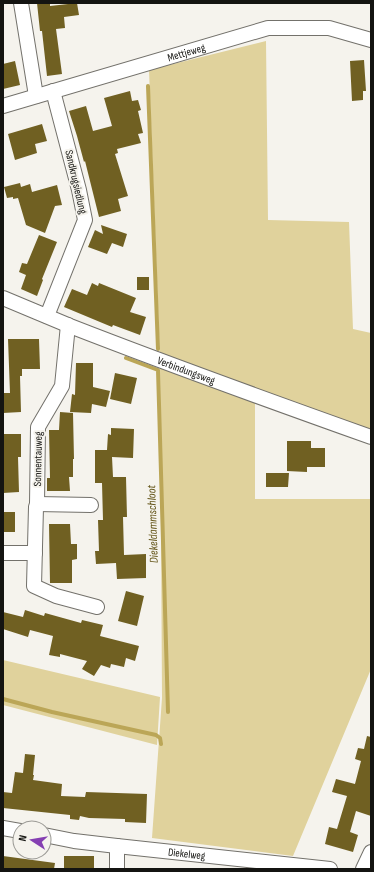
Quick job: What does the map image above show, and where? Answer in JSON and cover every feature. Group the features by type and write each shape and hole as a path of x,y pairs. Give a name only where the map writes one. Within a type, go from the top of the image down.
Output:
{"street":[{"path":"21,3 36,96"},
{"name":"Mettjeweg","path":"3,106 268,28 329,28 371,40"},
{"name":"Sandkrugsiedlung","path":"47,316 85,220 80,190 53,91"},
{"name":"Verbindungsweg","path":"3,298 68,325 371,437"},
{"name":"Sonnentauweg","path":"68,325 62,386 38,428 34,586 56,596 97,607"},
{"path":"37,504 90,505"},
{"path":"3,554 35,553"},
{"name":"Diekelweg","path":"52,837 74,841 330,869"},
{"path":"117,869 118,846"},
{"path":"363,869 371,852"}],"shaded area":[{"path":"266,41 268,220 349,222 353,329 371,333 371,437 255,395 255,499 371,499 371,669 293,856 152,838 162,698 160,360 149,70"},
{"path":"3,660 160,697 157,745 3,705"}],"building":[{"path":"37,3 50,3 50,6 77,3 79,15 64,17 65,28 56,29 62,74 47,76"},
{"path":"364,60 366,91 363,91 363,100 352,101 350,61"},
{"path":"15,61 20,85 3,89 3,64"},
{"path":"130,91 132,101 138,100 141,110 138,111 143,133 138,134 141,143 117,149 118,153 115,154 128,196 118,199 121,211 99,217 85,161 84,162 69,111 86,106 93,131 112,126 104,98"},
{"path":"42,124 47,141 35,144 37,153 15,160 8,134"},
{"path":"20,183 21,187 30,184 32,192 57,185 62,205 55,206 45,233 26,225 18,198 7,198 4,187"},
{"path":"101,225 127,234 123,247 112,243 107,254 88,247 95,230 103,234"},
{"path":"39,235 57,242 42,279 43,280 37,296 21,289 26,275 19,272 22,263 27,264"},
{"path":"137,277 149,277 149,290 137,290"},
{"path":"92,283 98,286 99,283 136,298 130,312 146,317 140,335 113,325 112,327 64,307 72,289 87,295"},
{"path":"8,339 39,339 40,369 22,369 22,376 20,376 21,412 3,413 3,393 10,393"},
{"path":"76,363 93,363 93,387 110,391 106,407 92,404 91,413 70,412 72,394 75,395"},
{"path":"115,373 137,378 131,404 110,399"},
{"path":"60,412 73,413 73,477 69,477 70,491 47,491 47,478 50,478 49,430 59,430"},
{"path":"111,428 134,429 133,458 112,457 113,477 126,477 127,517 123,517 124,555 146,554 146,578 117,579 116,563 96,564 95,551 99,551 98,520 103,520 102,483 95,483 95,450 107,450 108,434 111,435"},
{"path":"3,434 21,434 21,457 18,457 19,492 3,493"},
{"path":"287,441 311,441 311,448 325,448 325,467 307,467 307,472 287,471"},
{"path":"266,473 289,473 288,487 266,487"},
{"path":"3,512 15,512 15,532 3,532"},
{"path":"49,524 70,524 71,544 77,544 77,559 72,560 72,583 50,583"},
{"path":"126,591 144,596 137,626 118,621"},
{"path":"25,610 44,616 45,613 81,623 82,620 103,625 100,636 139,646 135,661 126,658 124,667 111,664 110,668 101,665 94,676 82,669 87,661 60,654 60,657 49,655 53,636 30,630 28,637 3,629 3,612 23,617"},
{"path":"367,736 371,737 371,816 356,811 350,832 358,835 353,852 325,844 329,827 337,829 347,796 332,792 336,779 355,784 361,761 355,759 358,748 364,749"},
{"path":"25,754 35,755 33,780 62,784 61,796 85,797 86,792 147,794 146,823 125,822 125,819 89,818 80,816 79,820 70,819 70,815 3,808 3,792 12,793 15,772 23,773"},
{"path":"3,856 12,857 12,860 33,860 55,863 54,869 3,869"},
{"path":"64,856 94,856 94,869 64,869"}],"waterway":[{"path":"148,86 158,349"},
{"name":"Diekeldammschloot","path":"126,358 158,370 168,712"},
{"name":"Diekeldammschloot","path":"3,699 52,712 156,735 160,738 161,744"}]}
